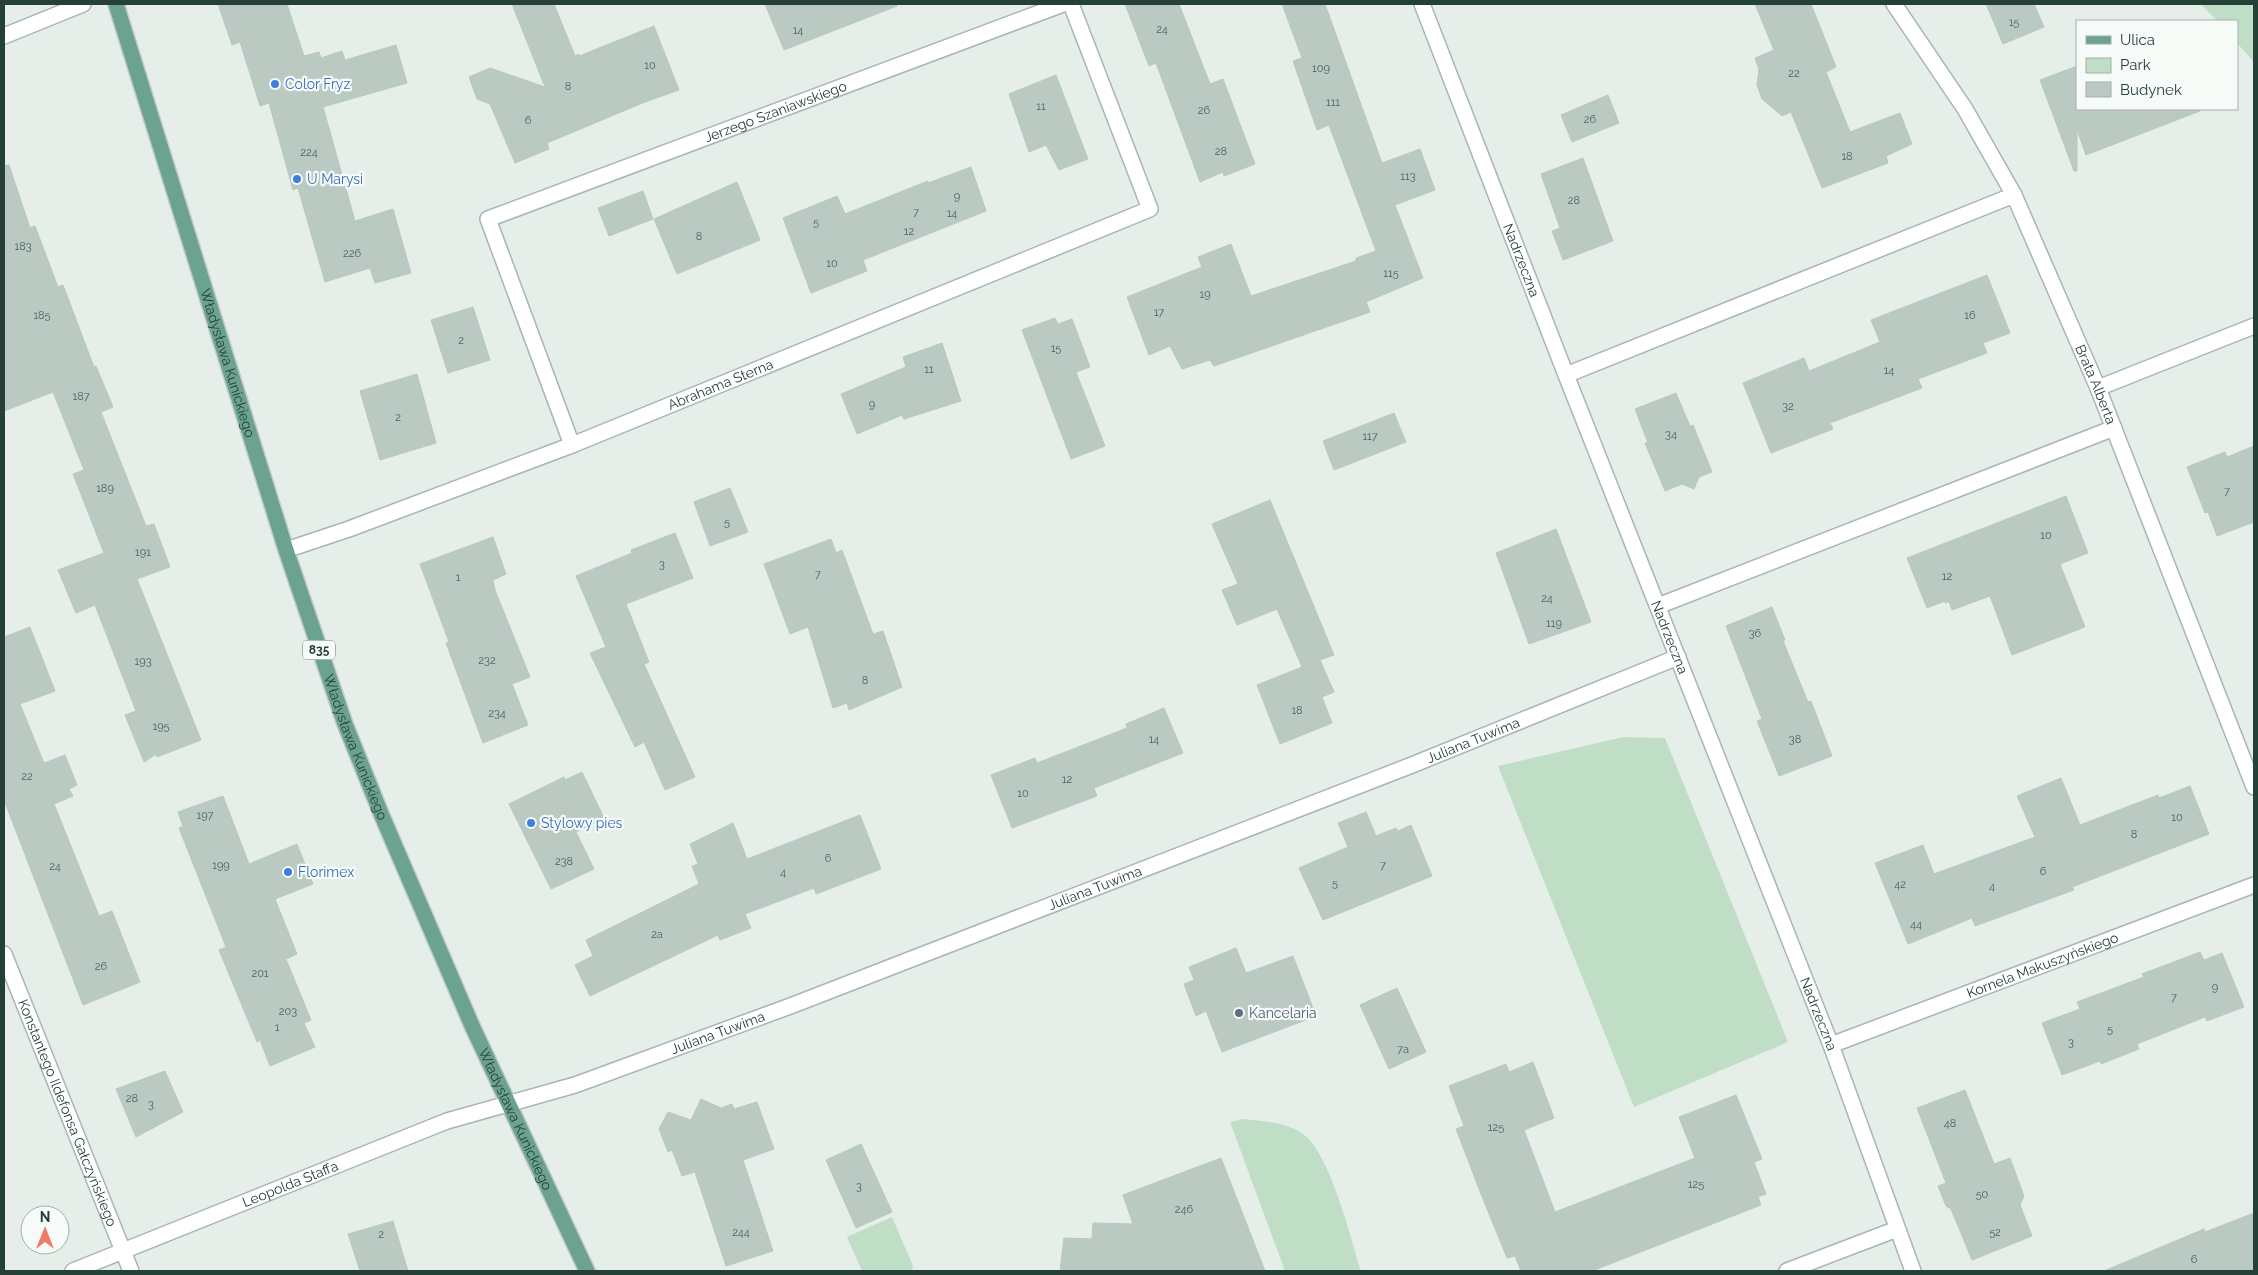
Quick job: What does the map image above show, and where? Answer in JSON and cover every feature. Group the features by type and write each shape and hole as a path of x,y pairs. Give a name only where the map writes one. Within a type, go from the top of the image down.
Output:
{"main road":[{"name":"Władysława Kunickiego","path":"116,4 286,550 345,724 382,816 508,1102 587,1271"}],"street":[{"path":"4,36 83,4"},
{"name":"Jerzego Szaniawskiego","path":"572,445 488,219 1063,4"},
{"name":"Abrahama Sterna","path":"286,550 349,529 572,445 1150,209 1071,4"},
{"name":"Nadrzeczna","path":"1422,4 1566,375 1831,1045 1913,1271"},
{"name":"Brata Alberta","path":"1894,4 1965,109 2014,195 2098,388 2254,787"},
{"path":"1566,375 2014,195"},
{"path":"2098,388 2254,326"},
{"path":"1658,606 2114,428"},
{"name":"Juliana Tuwima","path":"508,1102 575,1085 794,1005 1412,765 1678,657"},
{"name":"Kornela Makuszyńskiego","path":"1831,1045 2254,885"},
{"name":"Konstantego Ildefonsa Gałczyńskiego","path":"4,954 131,1271"},
{"name":"Leopolda Staffa","path":"73,1271 447,1121 508,1102"},
{"path":"1787,1271 1897,1229"}],"green space":[{"path":"2201,4 2254,4 2254,62 2238,44 2238,20 2216,20"},
{"path":"1623,737 1665,738 1788,1042 1634,1107 1498,766"},
{"path":"1243,1119 1289,1127 1303,1134 1313,1144 1331,1177 1361,1271 1285,1271 1230,1122"},
{"path":"892,1217 913,1266 912,1271 862,1271 847,1237"}],"building":[{"path":"218,4 287,4 304,56 319,52 321,58 342,51 345,60 396,45 407,83 323,107 355,221 393,209 411,273 375,283 370,268 325,282 298,188 293,190 269,103 260,106 240,42 232,45"},
{"path":"512,4 554,4 575,56 654,26 679,90 645,102 547,143 549,149 515,163 490,104 477,99 469,77 490,68 545,87"},
{"path":"765,4 897,4 897,6 784,50"},
{"path":"1125,4 1179,4 1210,84 1223,79 1255,164 1224,176 1223,172 1200,182 1156,63 1149,66"},
{"path":"1282,4 1325,4 1382,163 1420,149 1435,190 1395,205 1423,278 1366,302 1370,312 1214,366 1210,360 1182,369 1170,346 1149,355 1127,297 1202,267 1198,257 1231,244 1251,296 1356,261 1356,258 1376,251 1329,125 1317,130 1293,61 1302,58"},
{"path":"1755,4 1811,4 1836,67 1826,72 1850,132 1900,113 1912,144 1886,156 1888,163 1822,188 1791,112 1782,116 1762,99 1757,85 1759,69 1755,58 1774,50"},
{"path":"1986,4 2034,4 2044,27 2003,44"},
{"path":"2076,66 2076,110 2200,111 2086,155 2077,130 2077,171 2074,171 2040,80"},
{"path":"1056,75 1088,159 1059,170 1046,145 1029,152 1009,94"},
{"path":"1608,95 1619,123 1572,142 1561,115"},
{"path":"1583,158 1613,241 1563,260 1552,231 1560,228 1541,174"},
{"path":"9,165 30,228 35,226 58,287 63,285 94,367 96,366 113,407 101,412 146,526 154,524 170,567 137,579 201,740 157,757 156,754 144,762 125,715 136,711 95,605 76,613 58,570 104,553 73,474 84,470 53,392 4,411 4,166"},
{"path":"971,167 986,211 863,260 867,271 811,293 783,218 837,196 845,214 928,181 928,183"},
{"path":"737,182 760,240 677,274 654,219"},
{"path":"643,191 653,219 609,236 598,208"},
{"path":"1987,275 2010,333 1983,343 1987,353 1918,379 1922,388 1830,423 1833,429 1771,453 1743,383 1804,358 1809,371 1880,342 1871,320"},
{"path":"473,307 490,360 448,373 431,320"},
{"path":"1055,318 1058,324 1072,319 1090,367 1076,372 1105,446 1071,459 1022,330"},
{"path":"942,343 961,401 904,419 902,415 857,434 841,394 906,367 903,357"},
{"path":"417,374 436,443 380,460 360,391"},
{"path":"1676,393 1690,426 1693,425 1712,472 1699,477 1694,489 1682,484 1665,491 1645,443 1648,443 1635,409"},
{"path":"1394,413 1406,442 1334,470 1323,441"},
{"path":"2254,446 2254,522 2217,536 2208,512 2205,513 2187,467 2225,452 2227,457"},
{"path":"730,488 748,532 710,546 694,502"},
{"path":"2066,496 2088,553 2060,564 2085,627 2012,655 1990,596 1952,610 1949,602 1945,603 1945,601 1927,608 1907,558"},
{"path":"1270,500 1334,655 1320,660 1334,692 1322,697 1332,723 1280,744 1257,685 1302,667 1277,609 1237,625 1222,590 1238,584 1212,524"},
{"path":"1556,529 1591,622 1529,644 1496,553"},
{"path":"675,533 693,578 626,604 649,662 644,664 695,777 665,790 644,742 635,747 590,653 606,647 576,576 632,553 631,550"},
{"path":"493,537 506,574 493,580 495,590 530,677 512,684 528,725 483,743 446,643 449,642 420,564"},
{"path":"831,539 836,553 842,550 873,634 883,631 902,687 849,710 847,703 833,708 808,627 790,634 764,564"},
{"path":"1772,607 1785,640 1783,641 1808,702 1811,701 1832,756 1779,776 1757,721 1762,719 1726,626"},
{"path":"30,627 55,691 20,704 44,763 65,755 77,785 69,789 73,796 54,804 99,916 112,911 140,982 83,1005 4,800 4,637"},
{"path":"1164,708 1183,753 1094,788 1097,796 1012,828 991,775 1035,758 1037,763 1127,728 1126,724"},
{"path":"582,772 604,818 576,832 594,869 551,889 509,804 564,777 565,780"},
{"path":"2061,778 2080,825 2158,795 2159,798 2190,786 2209,834 2072,887 2074,890 1975,926 1972,918 1908,944 1875,863 1923,845 1934,874 2035,837 2017,796"},
{"path":"223,796 249,864 297,844 313,884 275,899 297,954 286,959 311,1020 304,1023 315,1047 270,1066 260,1040 257,1042 219,950 226,947 179,828 183,826 178,812"},
{"path":"1366,812 1376,836 1396,828 1398,831 1411,825 1432,876 1323,920 1299,868 1348,847 1338,823"},
{"path":"860,815 881,869 816,894 814,888 745,914 751,928 720,940 718,935 590,996 575,965 593,956 586,940 699,884 692,866 698,864 690,844 733,823 747,859"},
{"path":"1236,948 1246,973 1293,956 1316,1016 1222,1052 1206,1011 1196,1016 1184,984 1194,980 1189,967"},
{"path":"2200,952 2204,960 2222,953 2244,1007 2207,1021 2205,1017 2137,1044 2139,1049 2101,1064 2100,1061 2062,1075 2042,1023 2080,1009 2077,1002 2144,977 2142,974"},
{"path":"1397,988 1426,1052 1389,1069 1360,1005"},
{"path":"1533,1062 1554,1118 1524,1130 1555,1212 1695,1158 1679,1117 1736,1095 1762,1159 1754,1162 1766,1194 1758,1197 1761,1205 1592,1271 1521,1271 1515,1256 1507,1258 1481,1194 1456,1129 1464,1126 1449,1086 1506,1064 1509,1072"},
{"path":"165,1071 183,1112 136,1137 116,1089"},
{"path":"1965,1090 1994,1164 2010,1158 2024,1196 2020,1205 2032,1236 1972,1260 1951,1209 1946,1206 1938,1186 1946,1183 1917,1108"},
{"path":"701,1099 721,1108 732,1104 734,1109 757,1102 774,1149 743,1160 773,1251 726,1266 695,1172 682,1176 672,1150 668,1152 659,1129 668,1112 691,1120"},
{"path":"861,1144 892,1212 856,1228 826,1160"},
{"path":"1221,1158 1265,1271 1060,1271 1064,1238 1092,1239 1093,1223 1133,1224 1123,1195"},
{"path":"2254,1213 2254,1271 2104,1271 2204,1229 2205,1232"},
{"path":"393,1221 408,1271 360,1271 348,1234"}],"place":[{"name":"Color Fryz","path":"275,84"},
{"name":"U Marysi","path":"297,179"},
{"name":"Stylowy pies","path":"531,823"},
{"name":"Florimex","path":"288,872"},
{"name":"Kancelaria","path":"1239,1013"}]}
